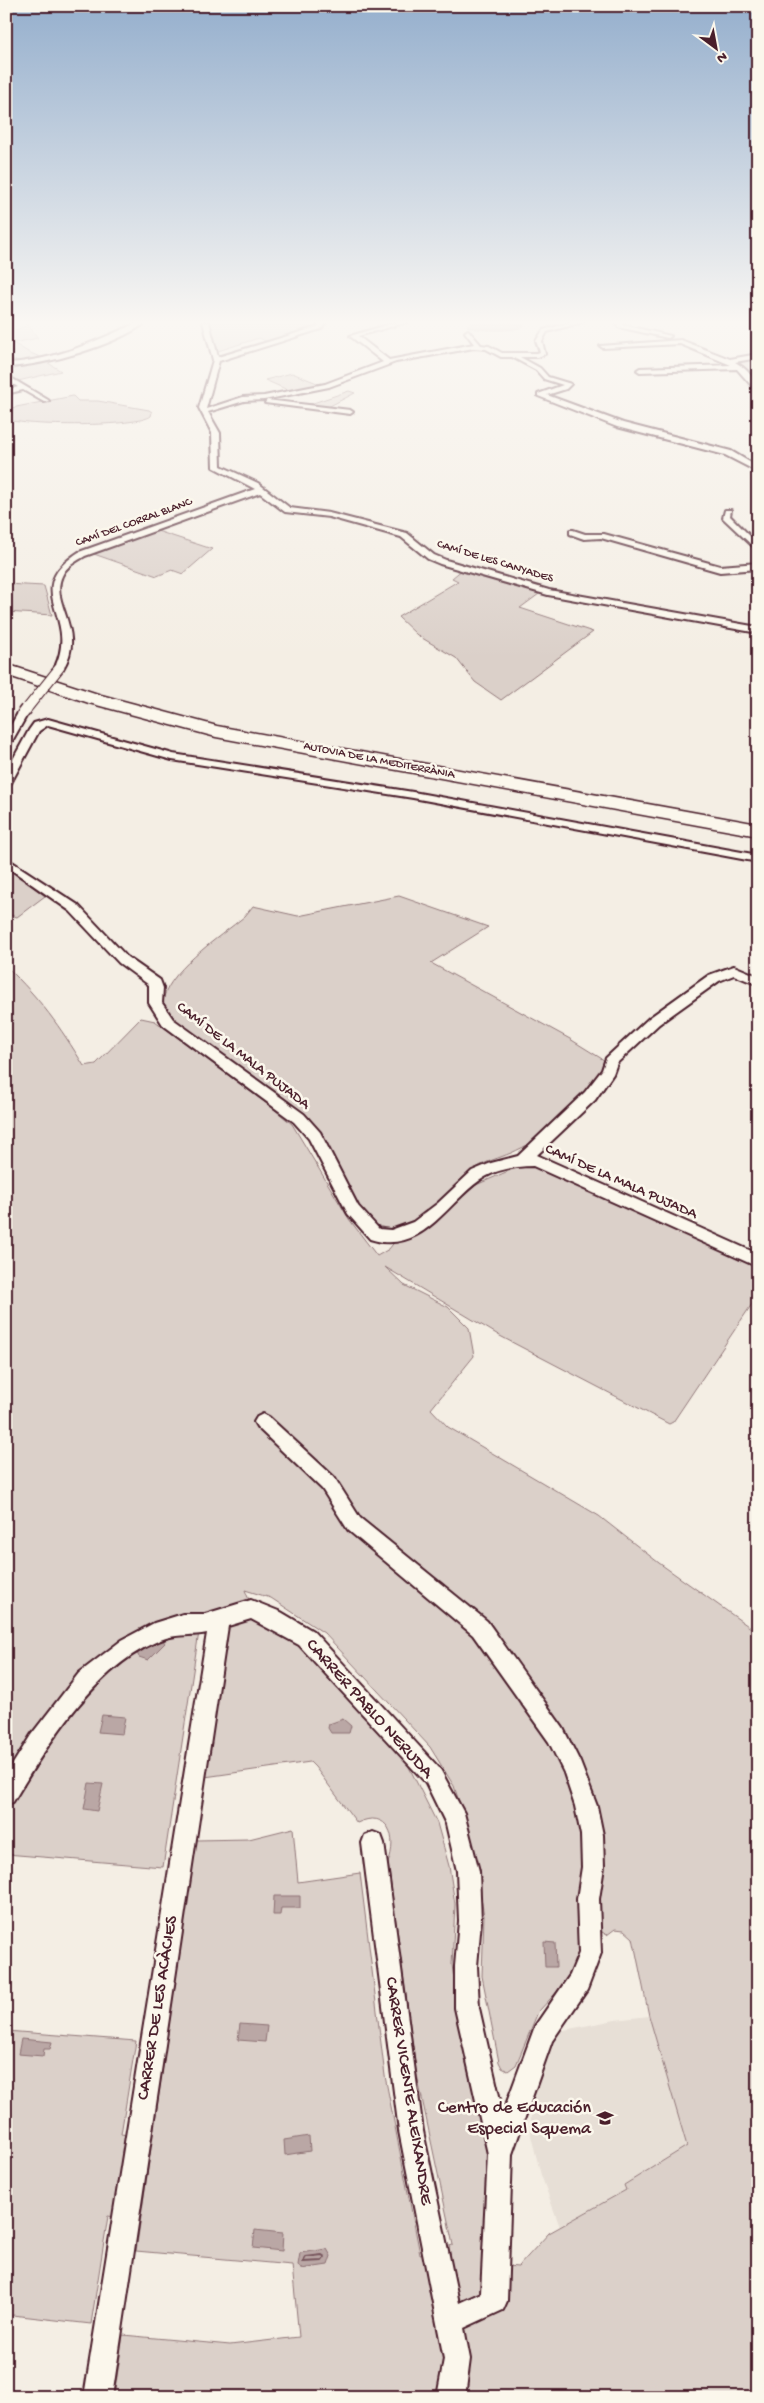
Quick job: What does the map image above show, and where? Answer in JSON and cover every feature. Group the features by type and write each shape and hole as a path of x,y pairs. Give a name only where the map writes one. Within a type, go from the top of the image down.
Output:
{"highway":[{"name":"AUTOVIA DE LA MEDITERRÀNIA","path":"6,669 95,699 216,731 758,830"},
{"name":"AUTOVIA DE LA MEDITERRÀNIA","path":"6,684 83,710 204,742 758,844"}],"street":[{"name":"CAMÍ DE LES CANYADES","path":"216,434 217,467 255,485 288,510 329,515 404,535 431,557 507,580 589,600 758,630"},
{"path":"654,434 728,453 758,470"},
{"name":"CAMÍ DEL CORRAL BLANC","path":"6,743 23,713 60,667 68,650 66,628 54,593 58,572 65,563 82,554 260,490"},
{"path":"728,512 726,516 758,549"},
{"path":"573,532 584,537 601,536 720,569 758,566"},
{"path":"6,783 34,730 38,725 48,722 89,731 172,756 216,765 404,794 758,859"},
{"name":"CAMÍ DE LA MALA PUJADA","path":"6,861 74,908 123,960 155,983 157,987 155,1000 159,1011 168,1022 278,1100 299,1118 323,1151 353,1210 375,1235 398,1235 415,1228 449,1204 478,1174 524,1159 535,1160 758,1261"},
{"path":"524,1159 590,1096 608,1072 611,1061 654,1021 714,978 734,970 758,981"},
{"path":"263,1422 328,1484 354,1524 480,1628 556,1735 573,1769 586,1806 592,1835 593,1868 588,1899 590,1953 579,1982 543,2034 500,2154 494,2301 449,2321"},
{"name":"CARRER PABLO NERUDA","path":"6,1795 38,1742 86,1680 129,1647 160,1630 182,1624 204,1624 251,1609 274,1619 306,1638 433,1776 456,1821 468,1871 470,1921 466,1966 467,2008 500,2154"},
{"name":"CARRER DE LES ACÀCIES","path":"98,2397 219,1620"},
{"name":"CARRER VICENTE ALEIXANDRE","path":"373,1843 411,2131 457,2359 451,2397"}],"shaded area":[{"path":"154,530 212,549 183,574 172,570 157,576 91,553"},
{"path":"463,569 543,591 520,608 593,632 501,700 475,682 456,658 417,635 398,617 458,581 452,578"},
{"path":"6,584 44,586 52,615 6,612"},
{"path":"6,867 45,896 17,917 6,914"},
{"path":"399,896 488,927 431,963 570,1039 607,1062 604,1071 576,1106 552,1130 541,1138 511,1153 476,1168 427,1213 413,1222 399,1228 384,1228 369,1220 329,1149 299,1110 283,1096 193,1036 162,1007 165,994 172,981 182,969 208,945 245,916 253,906 298,916"},
{"path":"6,966 49,1013 84,1066 96,1064 141,1018 155,1021 275,1110 292,1124 349,1219 377,1256 389,1249 396,1240 434,1219 476,1185 527,1163 758,1266 758,1295 673,1422 669,1424 500,1336 385,1267 404,1285 448,1307 469,1328 474,1356 431,1409 448,1427 599,1516 659,1563 758,1633 758,2397 114,2397 123,2335 230,2345 299,2337 292,2265 136,2251 196,1840 249,1839 293,1828 298,1882 360,1873 385,2076 420,2254 453,2245 416,2070 388,1863 392,1844 388,1828 384,1822 377,1819 368,1819 357,1823 310,1762 205,1777 226,1631 234,1620 247,1616 275,1629 301,1648 408,1765 437,1823 449,1866 455,1904 452,1965 465,2058 487,2150 490,2182 484,2264 518,2267 549,2233 626,2190 624,2185 687,2146 649,2016 633,1938 624,1930 615,1929 607,1935 580,1919 579,1956 576,1968 566,1982 538,2012 516,2065 508,2071 502,2068 499,2062 482,1976 484,1916 471,1838 454,1786 430,1747 324,1633 271,1598 245,1590 251,1605 199,1632 163,1867 6,1854"},
{"name":"Centro de Educación Especial Squema","path":"649,2016 687,2146 624,2185 626,2190 560,2227 541,2175 531,2136 531,2100 559,2031 615,2020"},
{"path":"6,2031 136,2041 121,2134 127,2135 114,2217 108,2216 91,2324 12,2315 6,2362"}],"water":[{"path":"162,1639 165,1643 148,1660 139,1657 137,1653"},
{"path":"102,1715 125,1717 122,1734 98,1732"},
{"path":"343,1719 351,1726 349,1733 331,1733 328,1728 329,1724"},
{"path":"89,1783 103,1784 97,1811 84,1809"},
{"path":"274,1896 300,1896 300,1908 281,1908 280,1915 273,1915"},
{"path":"544,1942 555,1943 556,1967 545,1967"},
{"path":"240,2024 267,2026 265,2042 238,2040"},
{"path":"21,2039 52,2042 50,2049 44,2049 43,2056 18,2054"},
{"path":"309,2136 310,2151 285,2155 284,2140"},
{"path":"255,2230 283,2233 282,2251 253,2248"},
{"path":"327,2249 331,2256 328,2265 301,2269 298,2265 300,2253"}],"place":[{"name":"Centro de Educación Especial Squema","path":"605,2118"}]}
